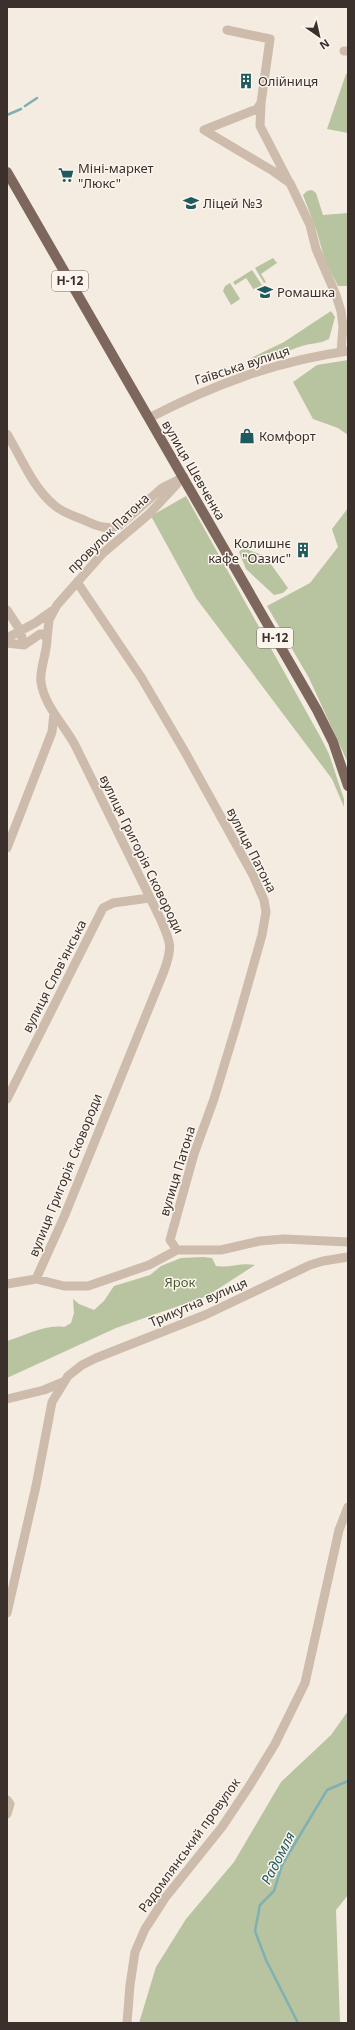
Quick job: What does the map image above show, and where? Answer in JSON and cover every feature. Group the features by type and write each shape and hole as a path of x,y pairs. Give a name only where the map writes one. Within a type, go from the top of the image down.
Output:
{"main road":[{"name":"вулиця Шевченка","path":"7,172 317,710 333,742 348,786"}],"street":[{"path":"227,30 270,39 261,103 260,126 310,224 316,250 341,311 344,351"},
{"path":"261,103 257,109 204,130 273,171 290,183"},
{"path":"344,351 348,342"},
{"name":"Гаївська вулиця","path":"148,418 195,394 226,382 310,358 344,351"},
{"path":"7,434 42,492 54,505 68,514 104,528 119,526 162,488 184,477"},
{"name":"провулок Патона","path":"47,639 49,620 54,610 77,582 103,553 149,514 184,477"},
{"name":"вулиця Патона","path":"77,582 141,677 244,858 261,893 265,905 265,923 249,981 170,1240 177,1250"},
{"path":"7,610 20,630 24,644"},
{"name":"провулок Патона","path":"7,638 35,623 54,610"},
{"path":"7,643 24,644 40,634 43,634 47,639"},
{"name":"вулиця Григорія Сковороди","path":"36,1279 64,1217 171,953 170,942 166,932 75,745 68,732 54,713 40,680 46,655 47,639"},
{"path":"7,848 52,732 54,713"},
{"name":"вулиця Слов'янська","path":"7,1099 104,908 113,902 149,898"},
{"path":"7,1284 36,1279 64,1286 88,1286 149,1265 177,1250 221,1250 260,1241 284,1239 348,1242"},
{"name":"Трикутна вулиця","path":"7,1398 44,1390 63,1382 82,1365 112,1351 205,1315 310,1265 323,1261 348,1257"},
{"name":"Трикутна вулиця","path":"7,1613 36,1486 52,1402 63,1382"},
{"name":"Радомлянський провулок","path":"127,2023 130,1985 135,1952 145,1928 166,1898 222,1827 250,1785 275,1744 305,1683 339,1530 348,1507"},
{"path":"7,1800 10,1804 7,1814"}],"green space":[{"path":"346,74 348,74 348,133 327,129"},
{"path":"312,190 316,193 323,215 348,213 348,286 338,286 325,261 317,232 303,195 307,191"},
{"path":"273,258 277,263 261,274 266,282 264,283 255,268"},
{"path":"252,270 262,285 254,290 246,278 235,285 233,282"},
{"path":"230,283 240,299 231,305 223,291 225,286"},
{"path":"331,311 335,317 329,339 302,346 268,359 247,362 253,357 284,342"},
{"path":"348,360 348,435 338,428 313,419 293,382 317,365"},
{"path":"186,496 321,738 329,754 344,799 344,807 332,779 196,598 151,516"},
{"path":"348,508 348,763 309,678 267,606 310,583 338,547 332,529"},
{"path":"243,548 265,556 288,588 283,593 274,595 246,569 239,552"},
{"name":"Ярок","path":"181,1258 212,1258 216,1266 245,1264 255,1265 207,1296 116,1328 7,1378 7,1341 49,1327 64,1327 71,1323 74,1313 73,1299 79,1304 94,1310 104,1301 114,1286 150,1275 161,1266"},
{"path":"348,1711 348,1895 336,1910 340,2023 139,2023 156,1967 186,1919 234,1862 281,1782 331,1735"}],"waterway":[{"path":"25,106 37,98"},
{"path":"7,115 21,109"},
{"name":"Радомля","path":"298,2023 266,1960 255,1931 260,1905 274,1891 282,1865 327,1790 348,1781"}],"place":[{"name":"Олійниця","path":"246,81"},
{"name":"Міні-маркет \"Люкс\"","path":"66,175"},
{"name":"Ліцей №3","path":"191,203"},
{"name":"Ромашка","path":"265,292"},
{"name":"Комфорт","path":"247,436"},
{"name":"Колишнє кафе \"Оазис\"","path":"303,550"}]}
